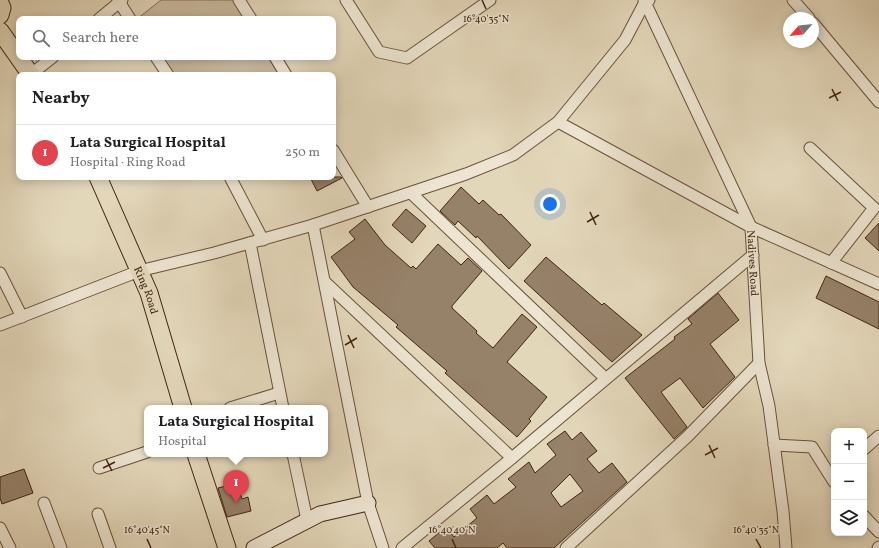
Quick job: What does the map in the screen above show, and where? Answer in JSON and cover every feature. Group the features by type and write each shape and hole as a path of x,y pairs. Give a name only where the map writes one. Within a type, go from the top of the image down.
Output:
{"main road":[{"path":"0,31 16,54"},
{"path":"20,60 29,72"},
{"name":"Ring Road","path":"99,180 150,293 182,405"},
{"path":"197,457 226,548"},
{"path":"254,548 320,514 368,503"}],"street":[{"path":"239,0 249,16"},
{"path":"346,0 379,52 406,58 490,0"},
{"path":"793,0 803,12"},
{"path":"102,16 120,1 128,16"},
{"path":"0,325 139,271 263,240 313,225 411,193 513,155 558,122 625,40 646,1"},
{"name":"Nadives Road","path":"646,1 751,227 759,364 769,406 784,511 786,548"},
{"path":"819,30 879,102"},
{"path":"35,72 49,60"},
{"path":"158,60 166,72"},
{"path":"277,60 284,72"},
{"path":"558,122 751,227 878,283"},
{"path":"810,148 874,208 831,263"},
{"path":"336,155 368,207"},
{"path":"232,180 244,200 263,240"},
{"path":"411,193 605,378"},
{"path":"313,225 368,503 383,548"},
{"path":"250,243 281,405"},
{"path":"402,548 512,458 605,378 753,255"},
{"path":"0,273 22,317"},
{"path":"325,282 512,458"},
{"path":"571,546 687,437 759,364"},
{"path":"240,405 279,393"},
{"path":"867,446 879,436"},
{"path":"774,445 812,447 831,476"},
{"path":"99,468 144,453"},
{"path":"294,457 307,520"},
{"path":"44,503 61,548"},
{"path":"98,514 110,548"},
{"path":"867,519 879,532"},
{"path":"0,528 10,548"}],"shaded area":[{"path":"161,0 239,0 249,16 141,16"},
{"path":"161,60 277,60 284,72 171,72"}],"building":[{"path":"336,177 342,178 317,191 312,180 336,180"},
{"path":"461,187 479,204 483,200 499,215 501,214 531,245 509,269 477,236 476,238 458,221 455,225 440,211"},
{"path":"406,209 426,226 412,243 392,225"},
{"path":"365,219 385,245 411,268 413,266 416,269 438,244 461,265 468,258 482,271 452,306 452,308 493,348 522,314 537,327 507,362 547,397 529,419 531,421 517,437 445,373 447,371 396,327 398,325 353,287 331,257 355,239 349,232"},
{"path":"879,223 879,251 865,238"},
{"path":"546,257 602,305 604,303 642,335 612,362 524,281"},
{"path":"826,276 879,302 879,329 816,298"},
{"path":"718,293 739,320 710,344 735,377 703,408 680,378 661,392 687,427 674,439 625,378 692,324 688,319"},
{"path":"565,431 572,440 581,432 597,451 587,459 599,473 612,463 627,482 554,548 507,548 503,543 497,548 435,548 429,541 446,527 454,537 477,518 470,509 487,495 494,504 516,487 508,479 529,462 535,473 556,455 547,444","holes":["570,474 583,491 561,507 551,493"]},
{"path":"24,469 33,493 2,504 0,498 0,477"},
{"path":"237,483 242,499 248,497 251,511 227,517 218,488"}],"place":[{"name":"Lata Surgical Hospital","path":"236,503"}]}
